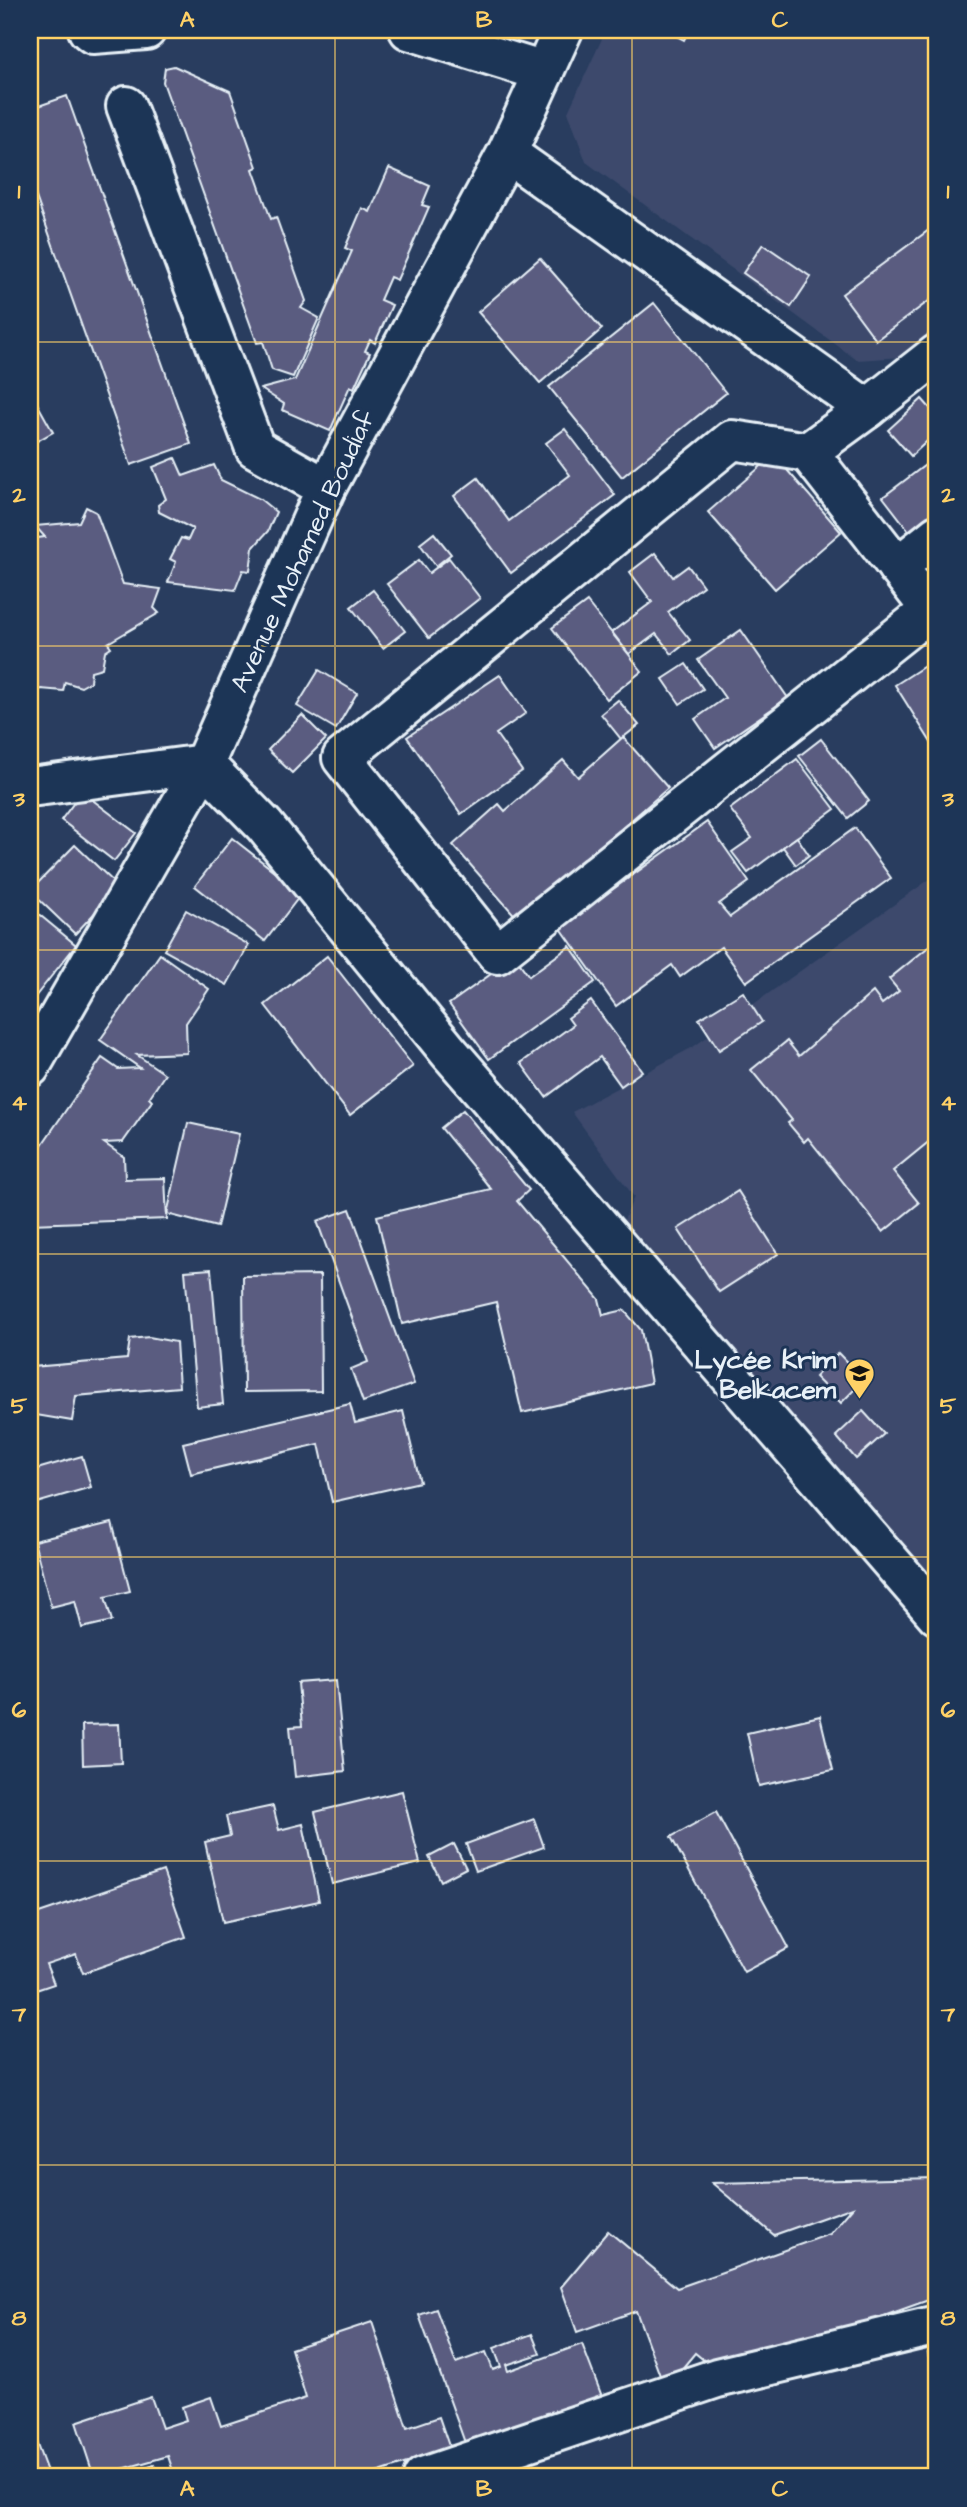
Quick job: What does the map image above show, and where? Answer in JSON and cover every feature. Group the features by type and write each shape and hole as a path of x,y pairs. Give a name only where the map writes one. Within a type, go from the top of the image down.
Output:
{"street":[{"path":"88,30 93,34 146,30"},
{"path":"409,30 544,72"},
{"name":"Avenue Mohamed Boudiaf","path":"30,1067 204,764 326,488 507,153 563,30"},
{"path":"126,106 255,448 326,488"},
{"path":"507,153 867,409"},
{"path":"808,452 937,354"},
{"path":"732,440 808,452 897,567 934,614 497,954 342,758 732,440"},
{"path":"897,567 937,535"},
{"path":"30,787 204,764 264,825 449,1052 937,1615"},
{"path":"430,2476 717,2378 937,2325"}],"shaded area":[{"path":"606,30 937,30 937,326 904,357 857,360 586,162 568,112"},
{"name":"Lycée Krim Belkacem","path":"937,874 937,1583 624,1220 634,1197 572,1112 693,1047"}],"building":[{"path":"665,30 689,30 684,40"},
{"path":"174,66 230,91 257,167 253,169 271,219 276,217 306,301 301,308 319,318 293,377 272,370 263,342 257,343 163,82 165,68"},
{"path":"67,96 191,444 131,465 30,180 30,109"},
{"path":"389,168 430,186 422,205 429,207 397,280 390,277 380,300 392,305 375,343 370,340 365,351 370,353 354,388 350,386 330,431 282,410 284,404 261,389 295,380 352,251 345,248 362,208 370,212"},
{"path":"937,224 937,295 876,340 842,294"},
{"path":"763,244 811,277 791,307 743,273"},
{"path":"540,258 602,329 540,383 478,312"},
{"path":"654,303 726,393 622,477 549,387"},
{"path":"33,396 53,432 30,445 30,398"},
{"path":"922,399 937,416 937,432 911,456 888,430"},
{"path":"565,429 615,495 511,573 454,496 478,478 509,521 570,475 546,443"},
{"path":"774,455 841,532 775,589 708,512"},
{"path":"937,456 937,511 910,532 883,497"},
{"path":"175,458 183,476 214,465 221,480 260,499 276,512 268,531 253,548 250,571 243,570 235,590 168,582 176,562 170,559 181,538 188,540 193,529 159,512 158,505 166,499 153,467"},
{"path":"86,507 96,512 123,584 161,589 154,608 159,613 108,643 111,647 105,651 102,668 91,671 90,682 81,687 65,682 63,691 41,689 34,692 30,686 30,539 45,537 35,526 79,522"},
{"path":"434,533 451,554 436,566 420,544"},
{"path":"655,553 673,577 688,566 703,586 668,612 690,640 672,654 656,634 629,654 612,632 652,602 630,572"},
{"path":"449,558 480,598 429,638 387,584 419,560 429,573"},
{"path":"373,590 405,631 383,648 351,607"},
{"path":"587,602 642,671 607,699 552,628"},
{"path":"741,630 788,698 715,748 695,719 725,698 698,660"},
{"path":"937,658 937,752 895,685"},
{"path":"686,664 703,689 680,704 663,679"},
{"path":"319,670 357,693 336,729 297,706"},
{"path":"500,675 526,713 496,734 522,771 461,814 407,737"},
{"path":"618,700 639,725 621,739 601,714"},
{"path":"302,715 326,739 292,773 268,750"},
{"path":"623,737 668,788 518,919 453,845 499,804 505,811 563,760 578,777"},
{"path":"821,739 869,801 848,818 799,756"},
{"path":"797,759 835,809 748,873 732,852 752,838 730,809"},
{"path":"82,792 136,833 114,861 61,820"},
{"path":"707,822 749,882 719,904 730,917 855,828 891,878 746,982 721,947 680,977 672,965 616,1006 560,927"},
{"path":"797,837 809,855 796,865 783,847"},
{"path":"232,838 302,893 265,941 195,886"},
{"path":"75,845 119,887 75,934 30,891"},
{"path":"30,907 76,945 35,997 30,999"},
{"path":"186,910 249,945 227,985 164,950"},
{"path":"937,940 937,1135 893,1171 919,1203 883,1232 808,1138 804,1142 788,1123 792,1120 751,1070 787,1041 799,1056 873,992 882,1004 899,991 889,979"},
{"path":"570,946 595,982 489,1059 449,1004 515,957 529,976"},
{"path":"160,954 209,989 186,1023 187,1053 137,1055 165,1074 149,1098 152,1101 123,1142 104,1143 124,1157 125,1179 165,1178 167,1219 30,1224 30,1162 102,1058 118,1069 140,1068 100,1040"},
{"path":"327,956 413,1066 350,1115 265,1005"},
{"path":"743,992 762,1022 719,1050 699,1019"},
{"path":"591,1001 642,1071 621,1086 600,1057 546,1097 521,1063 573,1025 568,1018"},
{"path":"463,1110 529,1190 517,1201 599,1299 603,1315 624,1310 641,1330 651,1383 522,1413 496,1302 402,1324 377,1216 491,1189 441,1128"},
{"path":"188,1123 239,1134 217,1227 167,1214"},
{"path":"738,1191 778,1254 719,1292 678,1229"},
{"path":"350,1209 414,1384 363,1402 351,1369 368,1362 317,1221"},
{"path":"211,1269 223,1404 197,1407 185,1271"},
{"path":"320,1275 321,1391 244,1392 243,1276"},
{"path":"149,1337 176,1342 179,1387 76,1396 72,1421 30,1414 32,1367 127,1359 130,1339"},
{"path":"838,1353 864,1380 841,1403 815,1377"},
{"path":"350,1404 355,1423 403,1411 420,1482 332,1502 319,1444 191,1474 183,1443"},
{"path":"863,1411 884,1434 856,1459 836,1436"},
{"path":"82,1456 91,1487 30,1505 30,1471"},
{"path":"112,1522 130,1591 105,1597 112,1621 82,1628 75,1601 51,1607 34,1541"},
{"path":"336,1680 345,1771 295,1777 290,1727 302,1726 298,1683"},
{"path":"820,1716 833,1770 759,1786 747,1733"},
{"path":"119,1724 121,1763 83,1765 82,1725"},
{"path":"402,1791 420,1863 332,1884 315,1812"},
{"path":"273,1806 279,1830 303,1824 319,1901 223,1922 205,1842 230,1836 226,1816"},
{"path":"716,1812 789,1948 744,1972 671,1837"},
{"path":"534,1819 544,1847 476,1871 466,1844"},
{"path":"454,1844 466,1868 441,1881 429,1857"},
{"path":"163,1871 186,1937 83,1973 76,1954 46,1964 54,1984 30,1992 30,1916"},
{"path":"937,2178 937,2297 721,2374 695,2353 665,2389 636,2311 577,2332 561,2287 608,2231 677,2288 830,2234 853,2207 774,2235 712,2183"},
{"path":"436,2309 456,2363 486,2352 493,2370 501,2367 494,2348 532,2334 540,2354 506,2365 508,2371 582,2344 604,2402 468,2451 419,2315"},
{"path":"372,2322 407,2428 439,2417 450,2449 364,2477 175,2477 168,2456 94,2477 76,2422 151,2397 162,2428 186,2420 182,2407 211,2397 221,2426 306,2398 291,2349"},
{"path":"937,2351 937,2392 928,2353"},
{"path":"30,2426 49,2477 30,2477"},
{"path":"154,2465 159,2477 120,2477"}],"place":[{"name":"Lycée Krim Belkacem","path":"859,1401"}]}
